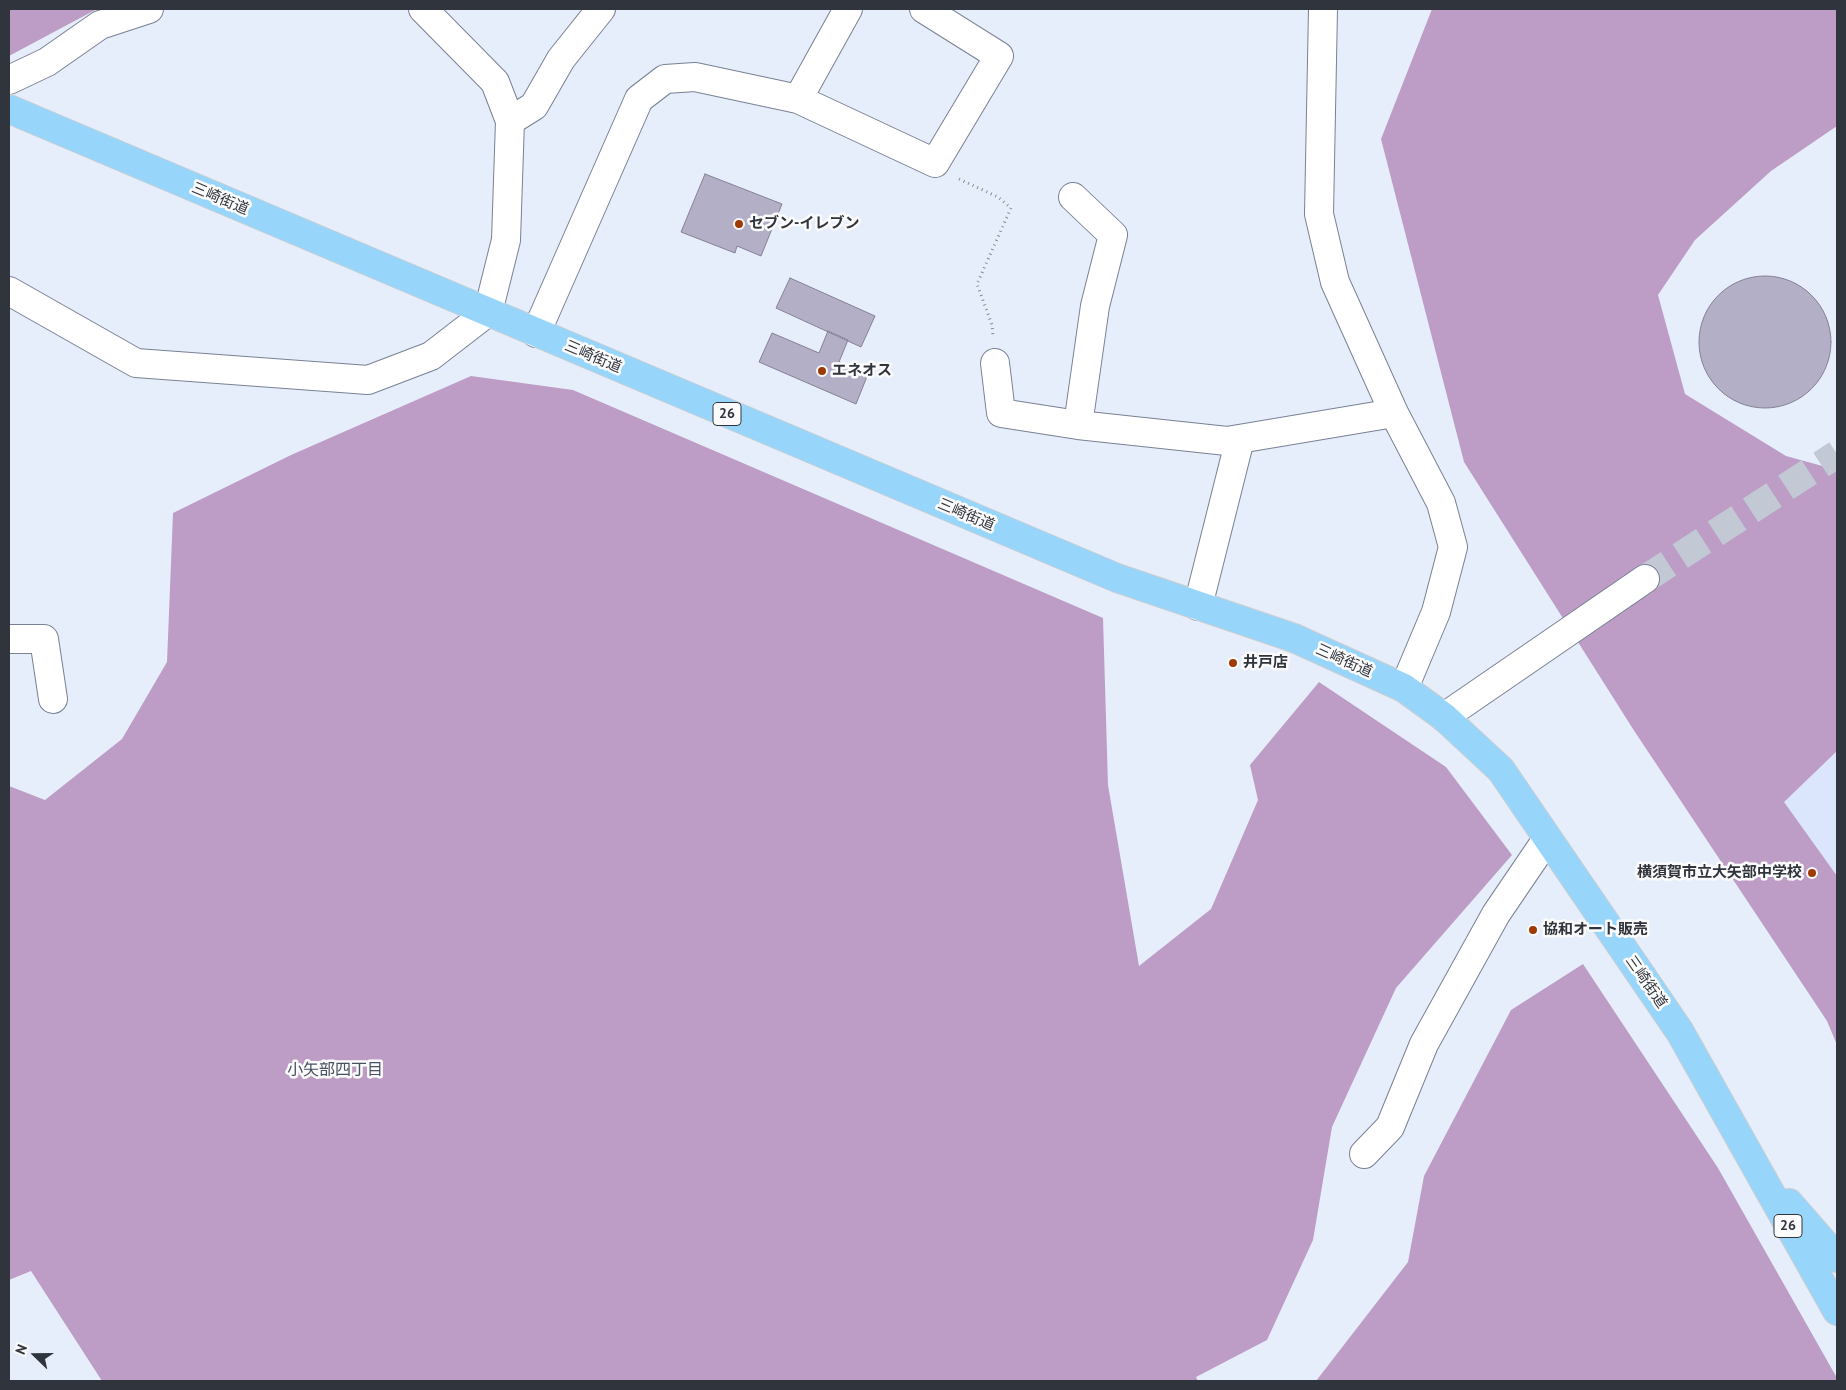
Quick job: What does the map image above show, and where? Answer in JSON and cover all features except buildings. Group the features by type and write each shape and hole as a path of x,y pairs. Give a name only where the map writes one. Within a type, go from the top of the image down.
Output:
{"main road":[{"name":"三崎街道","path":"9,109 1117,578 1294,638 1404,688 1444,717 1501,770 1680,1032 1837,1311"},
{"name":"三崎街道","path":"1741,1140 1788,1201 1837,1258"}],"street":[{"path":"9,80 47,62 100,24 149,9"},
{"path":"9,291 136,364 368,380 431,356 488,312 506,240 510,121 495,82 423,9"},
{"path":"510,121 534,106 561,59 601,9"},
{"path":"798,99 848,9"},
{"path":"536,333 639,99 665,79 695,77 798,99 935,164 999,56 924,9"},
{"path":"1324,9 1319,214 1335,282 1394,413 1441,502 1453,547 1436,612 1404,688"},
{"path":"1073,196 1113,235 1095,306 1078,425"},
{"path":"995,363 1001,413 1078,425 1227,441 1394,413"},
{"path":"1198,606 1240,439"},
{"path":"1444,717 1645,579"},
{"path":"9,639 44,639 53,700"},
{"path":"1364,1154 1390,1127 1424,1044 1496,914 1547,839"}],"path":[{"path":"935,164 939,170 998,197 1010,208 977,284 992,325 995,363"}],"shaded area":[{"path":"9,9 97,9 9,56"},
{"path":"1432,9 1837,9 1837,126 1771,171 1695,240 1658,295 1685,394 1786,456 1837,470 1837,751 1784,802 1837,876 1837,1045 1827,1021 1633,729 1464,462 1381,139"},
{"path":"471,376 573,390 1103,618 1108,785 1139,966 1211,909 1258,800 1250,765 1319,682 1446,767 1512,855 1396,988 1332,1127 1313,1240 1267,1340 1196,1377 1198,1381 102,1381 31,1271 9,1280 9,786 45,800 122,739 167,662 173,513 291,455"},
{"name":"横須賀市立大矢部中学校","path":"1837,730 1837,954 1736,792"},
{"path":"1583,964 1718,1168 1837,1381 1316,1381 1408,1262 1424,1176 1511,1010"}],"tunnel":[{"path":"1645,579 1837,454"}],"place":[{"name":"セブン-イレブン","path":"739,224"},
{"name":"エネオス","path":"822,371"},
{"name":"井戸店","path":"1233,663"},
{"name":"横須賀市立大矢部中学校","path":"1812,873"},
{"name":"協和オート販売","path":"1533,930"}],"district":[{"name":"小矢部四丁目","path":"335,1070"}]}
